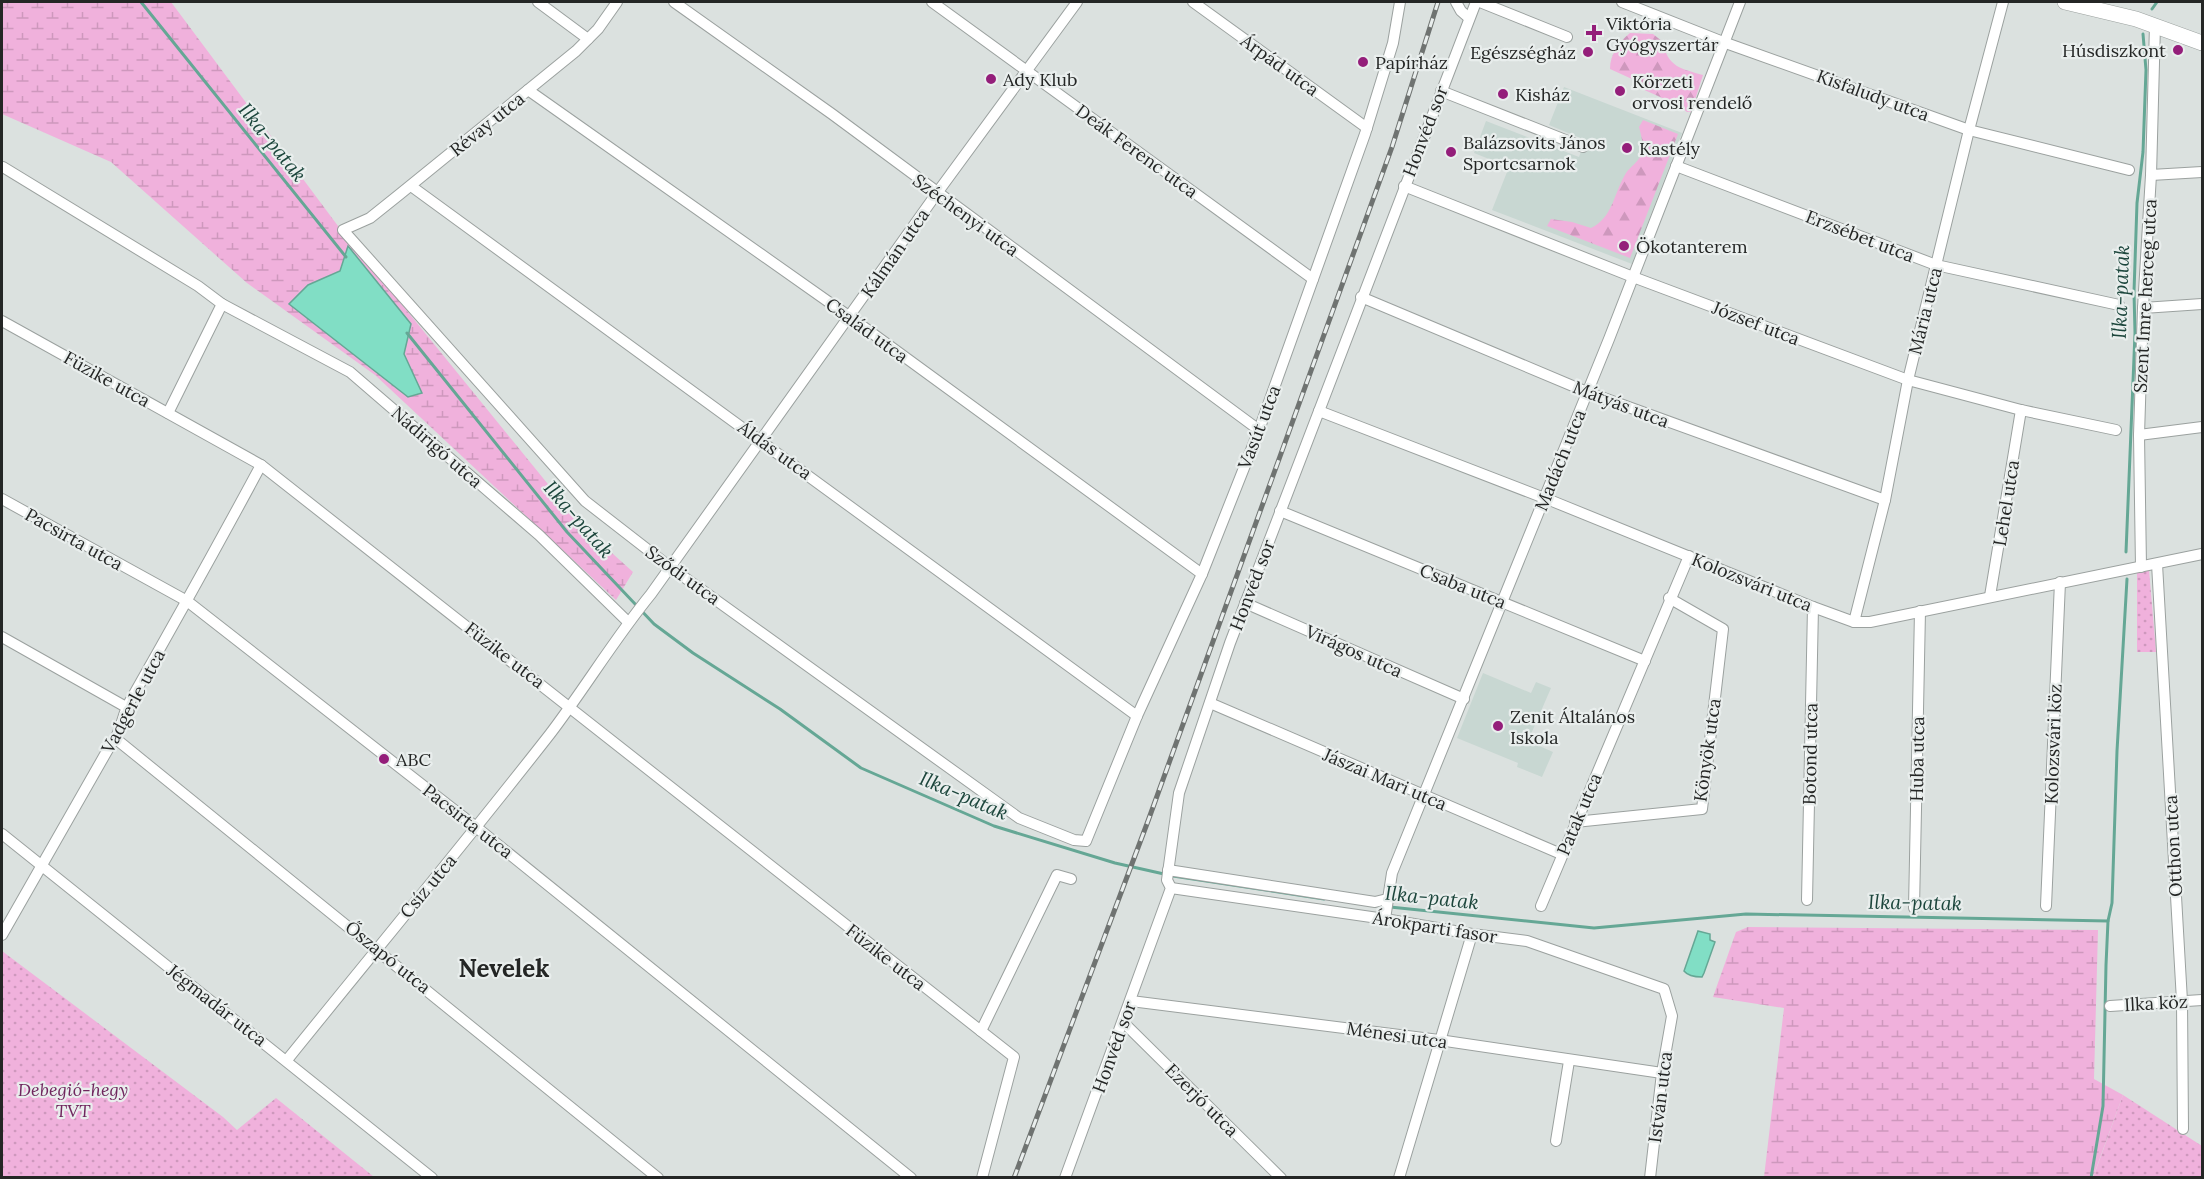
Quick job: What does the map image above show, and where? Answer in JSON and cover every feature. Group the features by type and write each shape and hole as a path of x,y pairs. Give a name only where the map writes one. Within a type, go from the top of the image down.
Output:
{"street":[{"path":"538,2 588,39"},
{"name":"Révay utca","path":"343,230 370,218 528,90 588,39 617,2"},
{"name":"Széchenyi utca","path":"674,2 832,114 1259,430"},
{"name":"Deák Ferenc utca","path":"932,2 1313,279"},
{"name":"Kálmán utca","path":"632,617 651,594 937,193 1077,2"},
{"name":"Árpád utca","path":"1193,2 1367,128"},
{"name":"Vasút utca","path":"1086,841 1137,716 1202,573 1259,430 1367,128 1393,43 1400,2"},
{"path":"1456,2 1469,18"},
{"path":"1478,2 1567,38"},
{"name":"Honvéd sor","path":"1065,1178 1131,1001 1168,877 1179,793 1209,703 1361,297 1469,18 1478,2"},
{"name":"Kisfaludy utca","path":"1622,2 1723,42 1969,130 2129,170"},
{"name":"Madách utca","path":"1386,909 1392,873 1545,498 1740,2"},
{"name":"Mária utca","path":"1854,622 1885,500 1908,380 2003,2"},
{"path":"2065,2 2101,6 2202,43"},
{"name":"Szent Imre herceg utca","path":"2136,568 2143,308 2151,175 2147,22"},
{"name":"Család utca","path":"528,90 850,317 1202,573"},
{"path":"1441,91 1583,147"},
{"name":"Erzsébet utca","path":"1676,166 1936,265 2119,305"},
{"name":"Nádirigó utca","path":"3,167 198,286 222,304 350,372 632,617"},
{"path":"2151,175 2202,172"},
{"name":"Áldás utca","path":"411,186 1137,716"},
{"name":"József utca","path":"1404,186 1633,277 1908,380 2021,410 2116,430"},
{"name":"Sződi utca","path":"343,230 585,501 670,567 1019,818 1074,840 1086,841"},
{"name":"Mátyás utca","path":"1361,297 1587,392 1885,500"},
{"path":"168,413 222,304"},
{"path":"2143,308 2202,304"},
{"name":"Füzike utca","path":"2,321 261,465 1014,1057 982,1178"},
{"name":"Lehel utca","path":"1990,596 2021,410"},
{"name":"Kolozsvári utca","path":"1319,411 1545,498 1813,608 1854,622 1870,622 2202,554"},
{"path":"2139,435 2202,427"},
{"name":"Vadgerle utca","path":"2,935 111,744 116,739 126,707 261,465"},
{"name":"Pacsirta utca","path":"2,499 187,601 477,827 911,1178"},
{"name":"Csaba utca","path":"1280,511 1645,661"},
{"name":"Patak utca","path":"1540,906 1645,661 1669,598 1689,556"},
{"name":"Otthon utca","path":"2157,564 2182,1001 2183,1130"},
{"name":"Kolozsvári köz","path":"2046,906 2061,582"},
{"name":"Könyök utca","path":"1575,822 1702,809 1723,628 1669,598"},
{"name":"Virágos utca","path":"1245,603 1464,699"},
{"name":"Botond utca","path":"1807,900 1813,608"},
{"name":"Huba utca","path":"1914,908 1920,611"},
{"name":"Csíz utca","path":"287,1060 477,827 570,707 632,617"},
{"path":"2,637 126,707"},
{"name":"Jászai Mari utca","path":"1209,703 1561,854"},
{"name":"Őszapó utca","path":"116,739 377,948 658,1178"},
{"name":"Jégmadár utca","path":"2,834 287,1060 428,1176"},
{"path":"981,1031 1057,875 1071,879"},
{"name":"Árokparti fasor","path":"1168,877 1375,902 1386,909"},
{"name":"Árokparti fasor","path":"1168,877 1386,909 1472,934 1527,941 1664,989 1672,1016"},
{"path":"1399,1178 1472,934"},
{"name":"Ilka köz","path":"2110,1006 2202,1000"},
{"name":"Ménesi utca","path":"1131,1001 1439,1040 1662,1073"},
{"name":"István utca","path":"1650,1178 1662,1073 1672,1016"},
{"name":"Ezerjó utca","path":"1123,1022 1281,1178"},
{"path":"1556,1141 1569,1061"}],"shaded area":[{"path":"1564,87 1682,133 1632,264 1492,210 1509,167 1474,153 1486,121 1579,157 1585,140 1549,125"},
{"path":"348,246 411,324 404,354 422,393 408,397 289,304 308,285 340,271"},
{"name":"Zenit Általános Iskola","path":"1483,673 1531,693 1536,682 1551,688 1528,741 1553,752 1542,777 1517,767 1518,763 1457,738"},
{"path":"1698,931 1710,934 1710,940 1715,942 1702,977 1690,975 1684,971"}],"green space":[{"path":"2,2 171,2 338,226 582,526 633,572 616,600 375,375 247,283 111,162 2,114"},
{"path":"1630,33 1653,34 1663,42 1672,62 1682,69 1703,75 1691,112 1640,88 1632,79 1610,69 1616,49"},
{"path":"1643,120 1678,134 1630,258 1547,226 1551,219 1591,228 1604,218 1626,173 1641,155 1643,145 1639,127"},
{"path":"2149,570 2156,652 2137,652 2137,571"},
{"path":"1748,927 2098,930 2094,1079 2123,1095 2093,1177 1764,1177 1784,1008 1713,997 1736,932"},
{"name":"Debegió-hegy TVT","path":"2,951 223,1117 237,1130 276,1098 374,1177 2,1177"},
{"path":"2123,1095 2202,1146 2202,1177 2093,1178"}],"waterway":[{"name":"Ilka-patak","path":"141,2 346,257"},
{"name":"Ilka-patak","path":"2152,9 2157,2"},
{"name":"Ilka-patak","path":"2126,552 2135,333 2137,203 2143,152 2146,70 2143,34"},
{"name":"Ilka-patak","path":"407,333 567,532 654,624 693,653 780,709 861,768 994,826 1115,863 1164,874"},
{"name":"Ilka-patak","path":"2091,1178 2103,1106 2108,921 2112,903 2117,751 2127,579"},
{"name":"Ilka-patak","path":"1173,876 1324,899"},
{"name":"Ilka-patak","path":"1390,907 1594,928 1746,914 2108,921"}],"railway":[{"path":"1014,1178 1148,821 1392,147 1438,2"}],"place":[{"name":"Viktória Gyógyszertár","path":"1594,33"},
{"name":"Húsdiszkont","path":"2178,50"},
{"name":"Egészségház","path":"1588,52"},
{"name":"Papírház","path":"1363,62"},
{"name":"Ady Klub","path":"991,79"},
{"name":"Körzeti orvosi rendelő","path":"1620,91"},
{"name":"Kisház","path":"1503,94"},
{"name":"Kastély","path":"1627,148"},
{"name":"Balázsovits János Sportcsarnok","path":"1451,152"},
{"name":"Ökotanterem","path":"1624,246"},
{"name":"Zenit Általános Iskola","path":"1498,726"},
{"name":"ABC","path":"384,759"}],"district":[{"name":"Nevelek","path":"504,968"}]}
